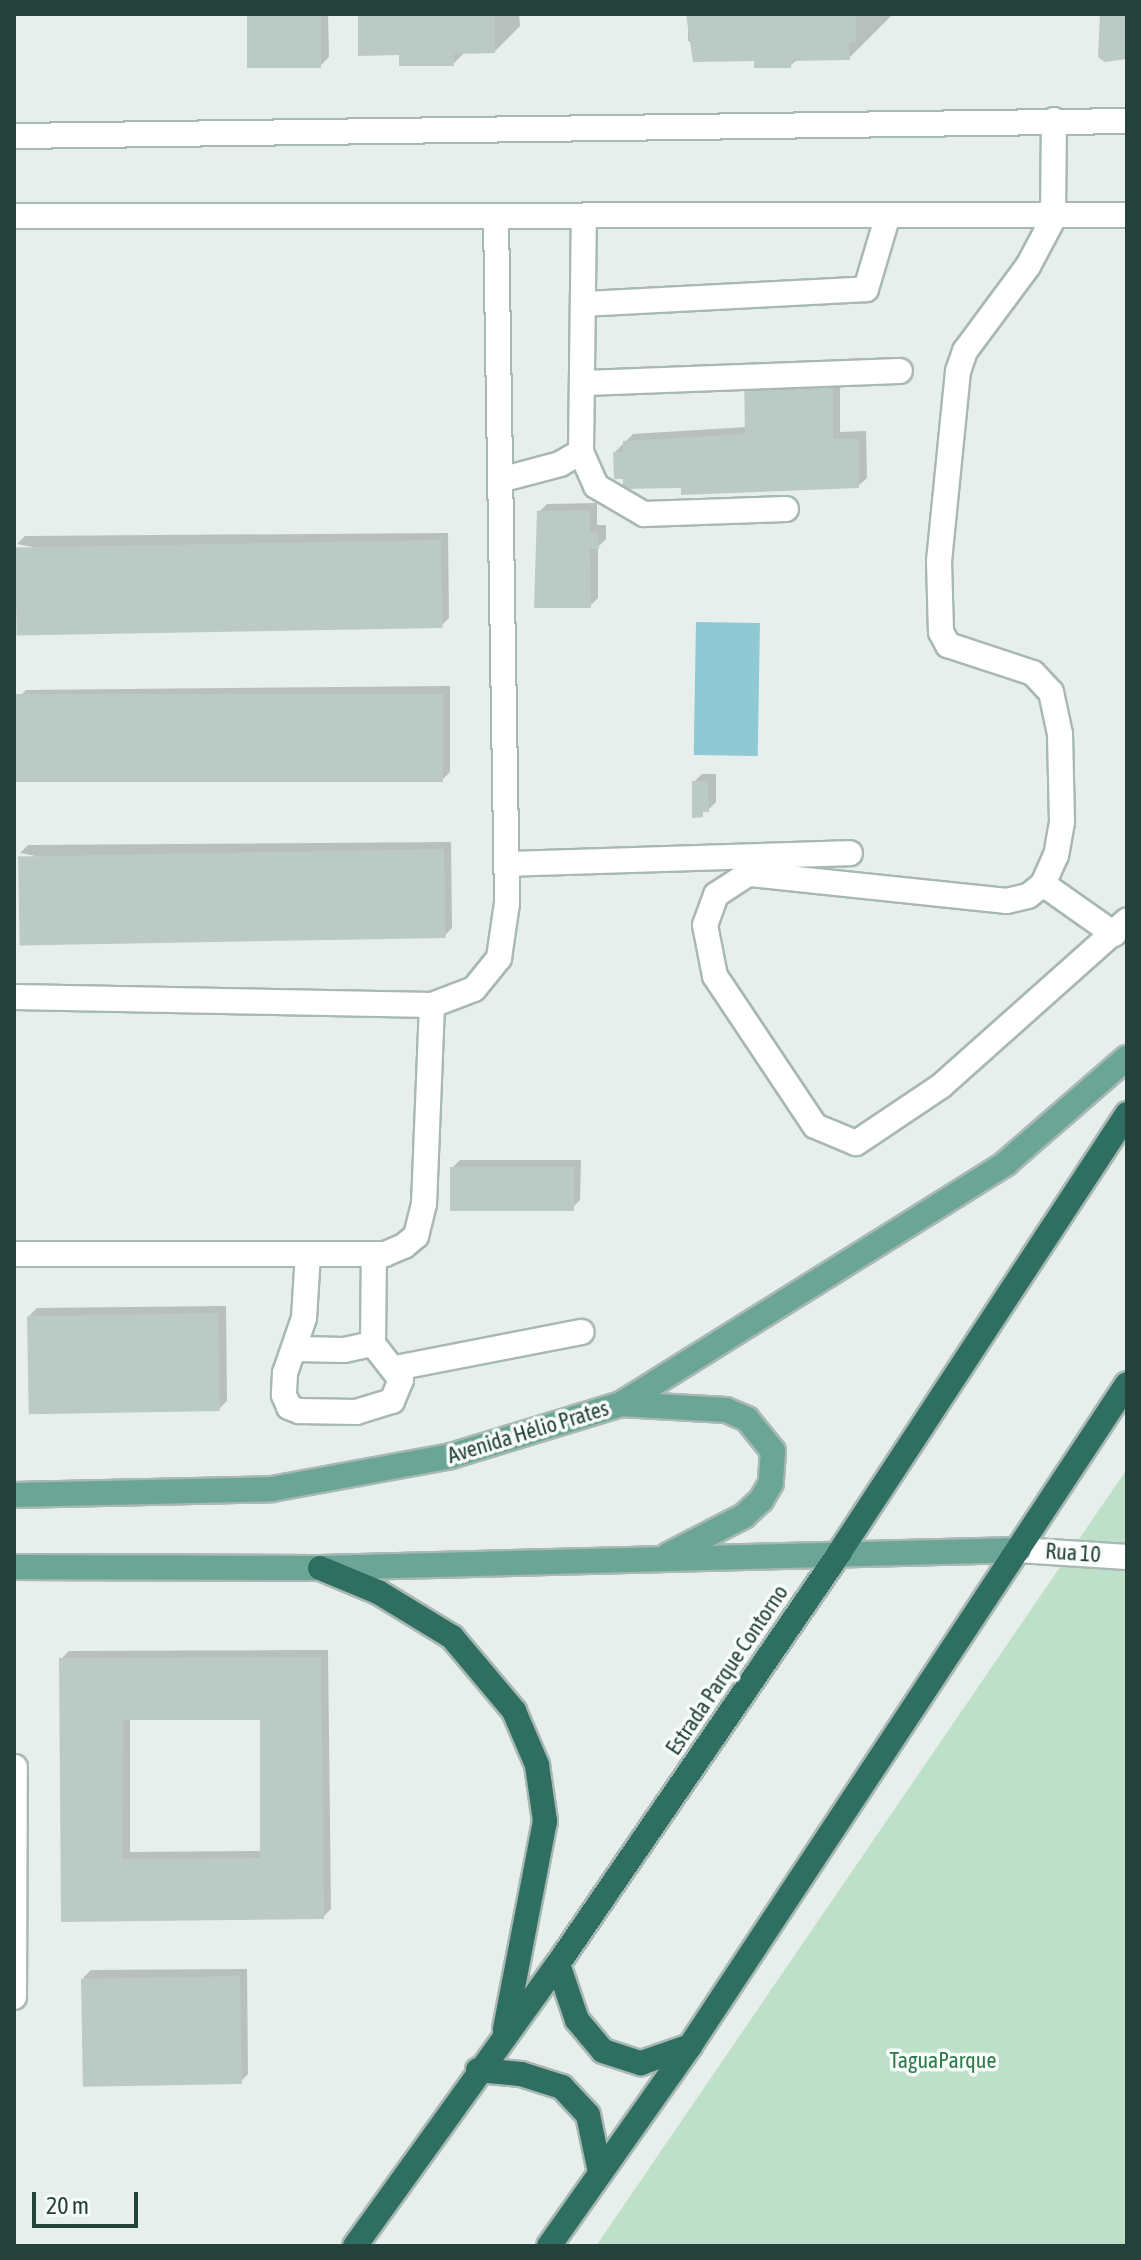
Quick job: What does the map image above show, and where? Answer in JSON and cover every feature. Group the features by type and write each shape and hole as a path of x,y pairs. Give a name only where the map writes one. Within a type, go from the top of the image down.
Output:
{"highway":[{"name":"Estrada Parque Contorno","path":"355,2246 478,2070 558,1964 839,1553 1127,1114"},
{"path":"549,2246 690,2046 1127,1384"},
{"path":"320,1568 378,1592 452,1637 514,1711 537,1765 545,1821 504,2034"},
{"path":"558,1964 577,2020 603,2051 641,2063 690,2046"},
{"path":"478,2070 521,2074 562,2087 588,2115 600,2172"}],"main road":[{"name":"Avenida Hélio Prates","path":"14,1495 272,1489 451,1456 621,1404 1006,1163 1127,1058"},
{"path":"621,1404 726,1410 747,1419 773,1451 771,1483 761,1500 744,1516 663,1558"},
{"path":"14,1567 320,1568 1019,1550"}],"street":[{"path":"1043,884 1121,927 941,1086 856,1143 815,1126 715,976 705,925 716,895 748,874 1007,901 1028,896 1043,884 1062,822 1060,734 1051,692 1033,673 948,645 941,632 939,561 958,371 965,351 1028,266 1053,219 1054,120"},
{"path":"14,136 1127,121"},
{"path":"14,216 1053,219 1127,215"},
{"path":"14,997 432,1005 474,989 499,958 507,864 496,216"},
{"path":"584,217 585,383 581,452 596,486 644,514 786,509"},
{"path":"584,304 866,289 887,218"},
{"path":"585,383 900,371"},
{"path":"500,480 560,464 581,452"},
{"path":"507,864 850,853"},
{"path":"14,1254 374,1254 404,1246 416,1236 424,1204 432,1005"},
{"path":"308,1254 304,1318 297,1349 285,1373 284,1395 289,1407 299,1411 356,1412 383,1405 400,1388 396,1368 373,1344 374,1254"},
{"path":"396,1368 582,1332"},
{"path":"297,1349 344,1350 373,1344"},
{"name":"Rua 10","path":"1019,1550 1127,1557"},
{"path":"14,1997 15,1767"}],"green space":[{"name":"TaguaParque","path":"1127,1469 1127,2246 596,2246"}],"water":[{"path":"696,622 760,623 758,756 694,755"}],"building":[{"path":"247,14 321,14 321,68 247,68"},
{"path":"358,14 495,14 495,53 454,54 454,66 399,66 399,55 358,56"},
{"path":"686,14 856,14 856,42 849,42 850,60 791,61 791,68 754,68 754,61 693,62"},
{"path":"1100,14 1127,14 1127,59 1105,62 1098,57"},
{"path":"833,374 833,439 859,439 859,488 681,495 681,488 623,489 623,479 614,479 613,452 623,452 623,441 745,434 744,375"},
{"path":"590,510 590,532 598,533 599,549 590,549 591,608 534,608 537,511"},
{"path":"441,540 443,628 17,635 15,547"},
{"path":"16,694 443,694 443,782 16,782"},
{"path":"692,781 708,781 709,812 703,812 703,817 692,818"},
{"path":"444,849 446,938 20,945 18,856"},
{"path":"450,1167 574,1167 574,1211 450,1211"},
{"path":"218,1313 220,1411 29,1414 27,1316"},
{"path":"321,1657 324,1919 61,1922 59,1658","holes":["123,1720 260,1720 260,1858 122,1859"]},
{"path":"240,1976 242,2084 83,2087 81,1979"}]}
